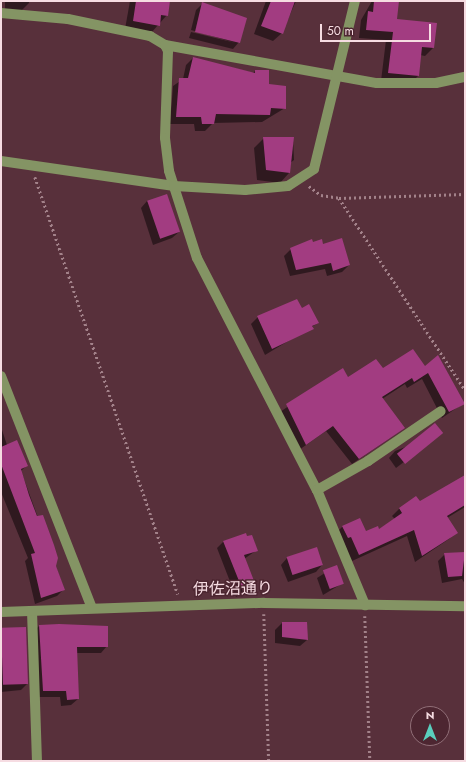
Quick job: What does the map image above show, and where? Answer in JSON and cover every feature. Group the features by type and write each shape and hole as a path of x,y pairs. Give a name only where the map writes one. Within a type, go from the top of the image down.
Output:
{"street":[{"path":"1,161 174,186 245,190 298,181 314,168 355,1"},
{"path":"1,13 68,19 150,36 165,45 336,75 406,84 465,77"},
{"path":"165,45 168,52 165,138 174,186 197,258 317,490 365,605"},
{"path":"1,376 92,608"},
{"path":"317,490 368,461 441,411"},
{"name":"伊佐沼通り","path":"1,612 264,603 465,606"},
{"path":"32,611 37,761"}],"path":[{"path":"36,167 35,177 182,605"},
{"path":"298,181 321,195 339,198 465,194"},
{"path":"339,198 465,390"},
{"path":"264,603 270,761"},
{"path":"365,605 370,761"}],"building":[{"path":"136,1 170,1 168,16 161,15 160,26 133,21"},
{"path":"271,1 295,1 283,34 261,26"},
{"path":"374,1 399,1 397,19 437,23 434,48 422,47 419,76 388,73 393,32 366,30 368,11 373,12"},
{"path":"202,2 247,18 240,43 195,32"},
{"path":"193,57 255,73 255,70 269,70 269,84 286,86 286,109 271,108 270,115 216,114 214,124 202,124 201,117 176,117 179,78 188,78"},
{"path":"263,137 294,137 290,173 266,170"},
{"path":"167,194 180,232 160,239 147,201"},
{"path":"342,238 350,265 333,271 331,263 296,270 290,248 312,239 313,242 322,239 323,244"},
{"path":"297,299 302,308 309,304 319,323 312,326 314,329 272,349 257,316"},
{"path":"413,349 425,366 438,355 465,404 449,412 428,373 414,382 412,378 382,397 405,428 359,459 333,426 306,445 286,404 343,368 348,377 376,359 383,368"},
{"path":"435,423 443,433 405,464 397,454"},
{"path":"17,440 28,466 21,469 29,495 37,516 43,515 58,558 56,566 65,590 41,598 31,554 35,553 1,464 1,447"},
{"path":"465,475 465,505 447,516 458,533 422,556 414,530 359,555 351,537 348,538 342,526 360,518 366,531 378,526 379,529 402,513 399,508 416,496 420,501"},
{"path":"246,533 247,536 252,535 258,551 244,555 256,586 243,591 223,541"},
{"path":"317,547 323,565 292,575 287,557"},
{"path":"465,552 462,576 448,577 444,553"},
{"path":"337,565 344,584 330,589 323,570"},
{"path":"282,622 307,622 308,640 282,637"},
{"path":"59,624 108,626 108,647 77,647 79,699 67,700 66,691 43,691 39,625"},
{"path":"26,627 28,684 3,685 1,628"}]}
